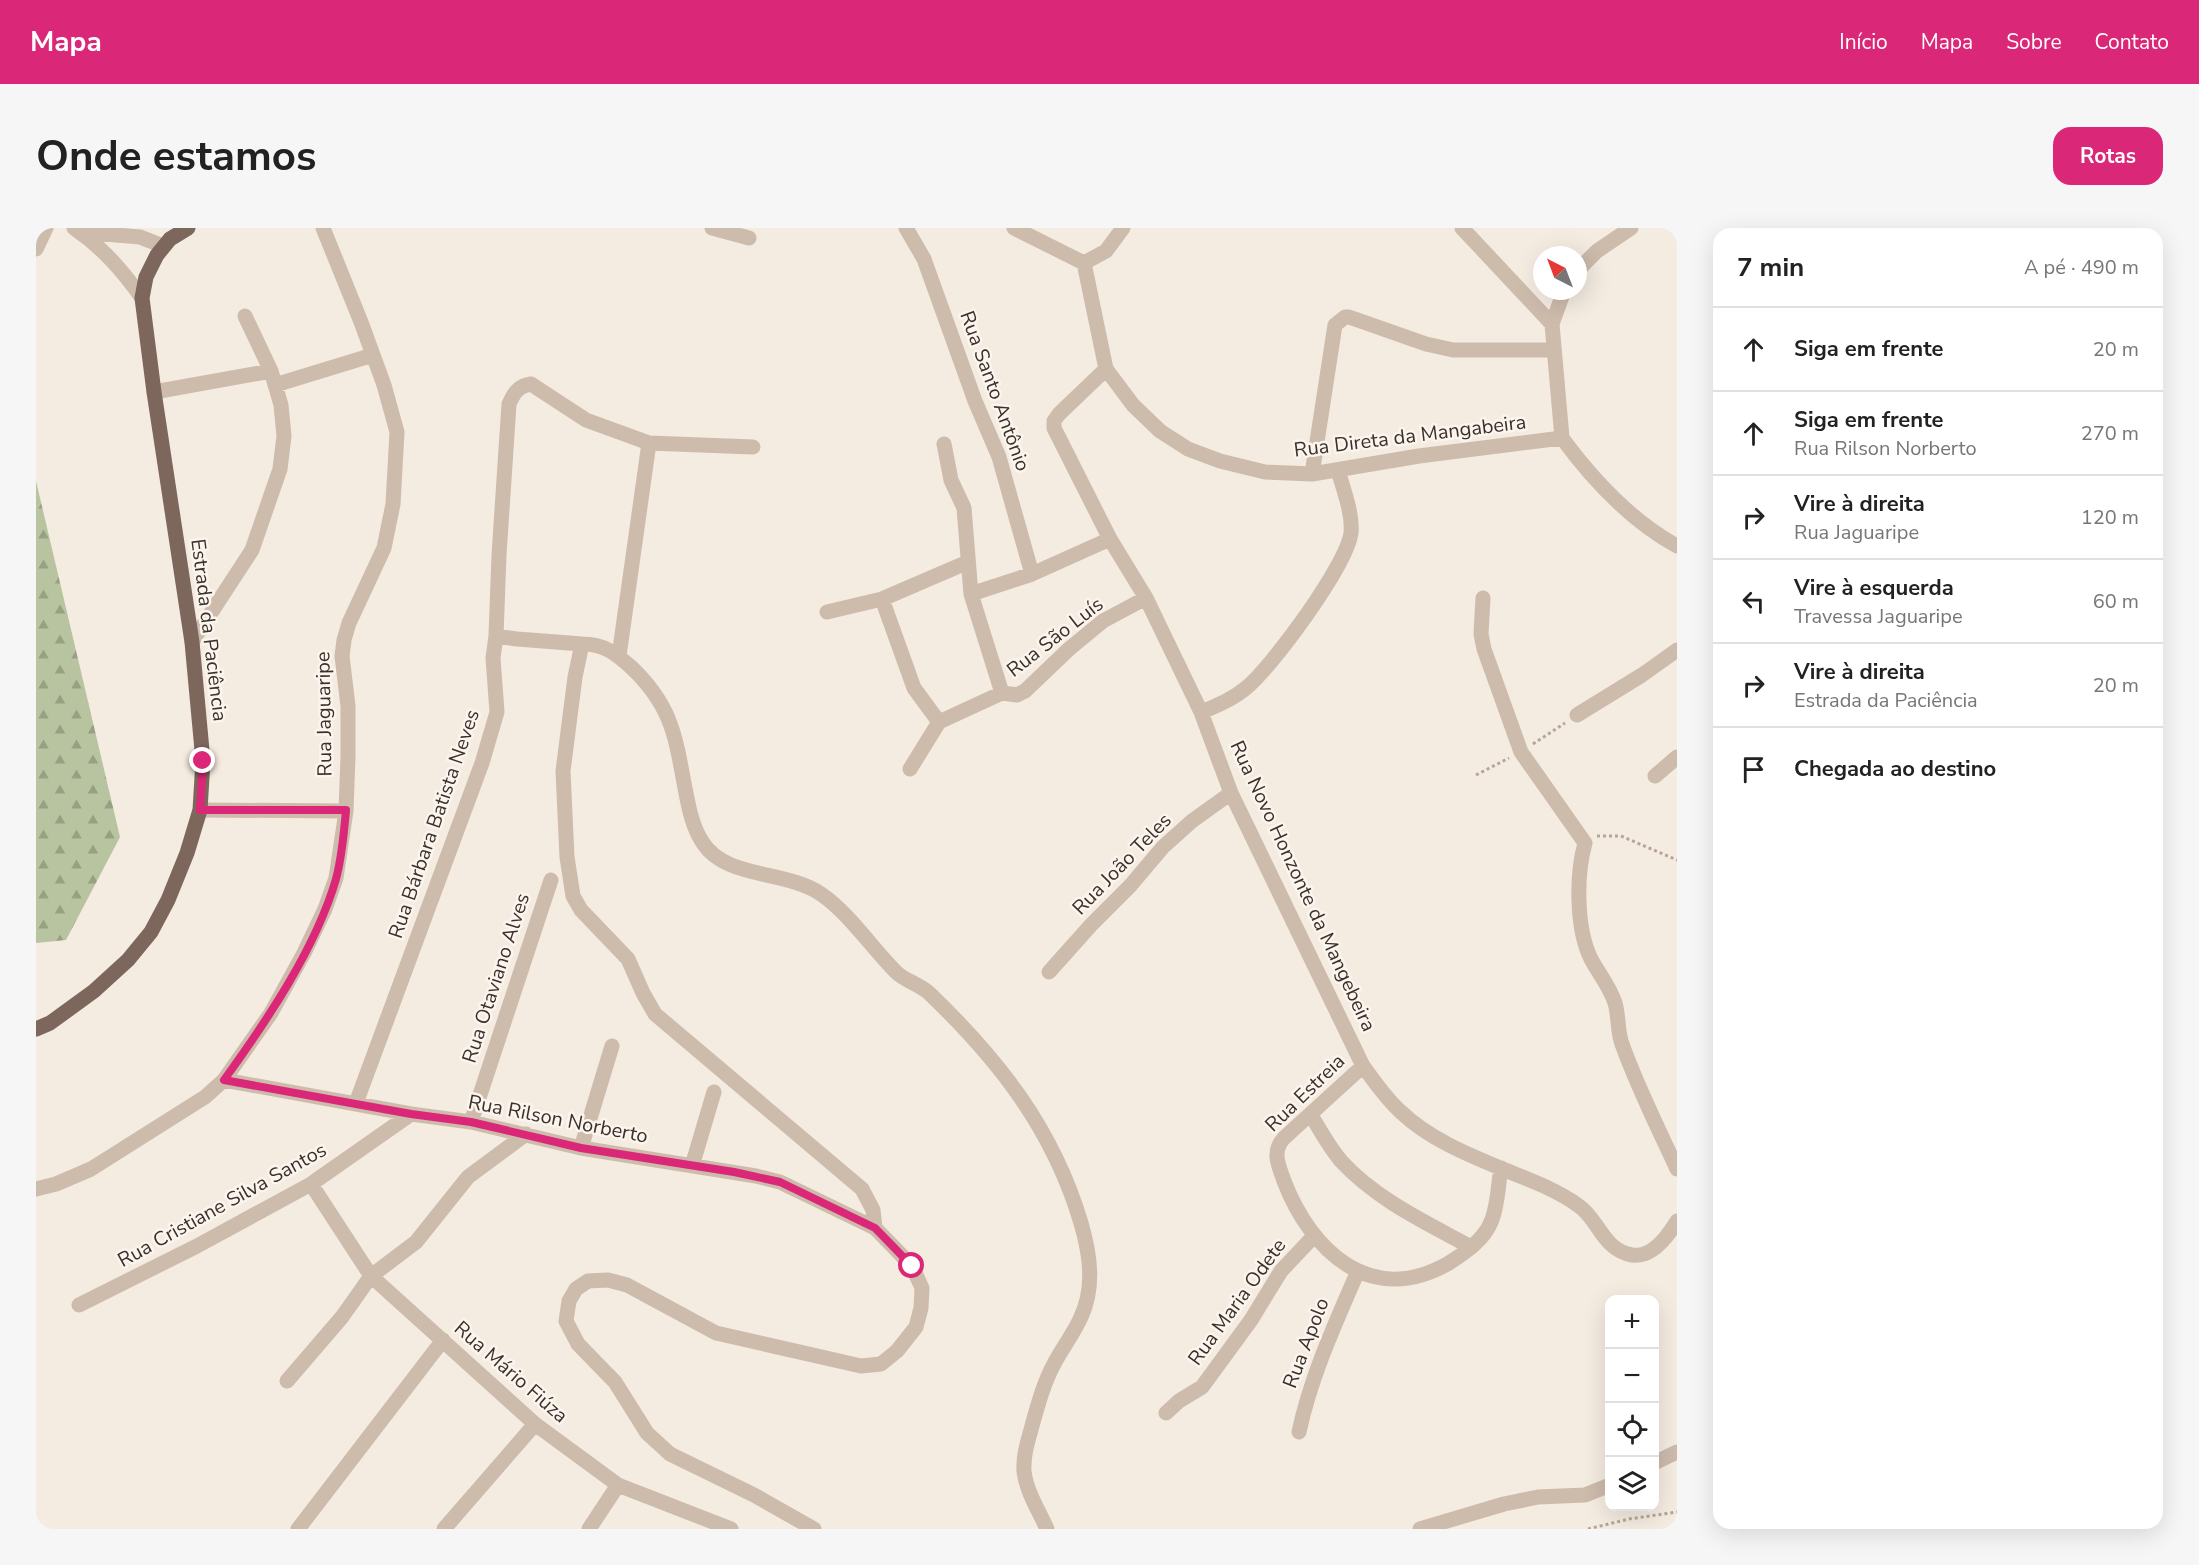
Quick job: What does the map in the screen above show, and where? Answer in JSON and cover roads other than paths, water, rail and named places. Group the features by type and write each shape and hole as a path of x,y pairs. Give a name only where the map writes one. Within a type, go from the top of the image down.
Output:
{"main road":[{"name":"Estrada da Paciência","path":"36,1029 50,1023 94,991 128,960 151,932 187,853 200,810 203,761 192,642 142,298 151,266 163,246 188,228"}],"street":[{"path":"36,249 45,228"},
{"name":"Rua Jaguaripe","path":"36,1189 56,1184 92,1169 205,1097 224,1080 271,1012 325,909 336,878 346,810 348,706 342,656 344,640 349,623 384,548 393,504 397,432 373,356 323,228"},
{"path":"712,228 749,238"},
{"name":"Rua Santo Antônio","path":"906,228 924,259 975,401 999,457 1032,574"},
{"path":"1014,228 1084,263"},
{"path":"1084,263 1106,251 1123,228"},
{"path":"1462,228 1552,324"},
{"path":"1587,261 1597,251 1631,228"},
{"path":"77,230 141,233 163,246"},
{"path":"77,230 112,260 142,298"},
{"path":"1084,263 1106,369"},
{"path":"1561,300 1552,324 1562,438 1578,460 1643,524 1674,539"},
{"path":"192,642 252,550 279,469 284,436 281,405 273,378 245,316"},
{"path":"1312,474 1335,326 1345,317 1426,344 1453,350 1554,350"},
{"path":"154,392 273,378 373,356"},
{"name":"Rua Direta da Mangabeira","path":"1106,369 1133,405 1160,431 1188,449 1220,461 1265,472 1312,474 1419,456 1562,438"},
{"name":"Rua Novo Honzonte da Mangebeira","path":"1106,369 1059,414 1054,421 1054,428 1110,539 1146,598 1202,712 1231,793 1363,1066 1379,1088 1412,1122 1428,1134 1541,1184 1580,1206 1609,1244 1621,1251 1634,1255 1649,1252 1672,1239 1677,1221"},
{"name":"Rua Bárbara Batista Neves","path":"356,1103 482,762 497,712 493,658 496,636 498,555 509,404 513,394 519,388 531,384 586,420 649,443"},
{"path":"619,656 649,443 753,447"},
{"path":"944,444 951,480 964,508 971,594 1002,693"},
{"path":"1202,712 1225,702 1245,689 1264,671 1320,596 1343,556 1348,547 1351,532 1338,470"},
{"path":"971,594 1032,574 1110,539"},
{"path":"827,612 882,598 968,562"},
{"path":"882,598 914,688 939,722 910,769"},
{"name":"Rua São Luís","path":"939,722 1002,693 1017,695 1025,691 1068,648 1103,621 1146,598"},
{"path":"1483,598 1481,634 1484,649 1521,752 1584,843 1579,894 1584,940 1591,960 1609,987 1616,1004 1621,1042 1677,1169"},
{"path":"496,636 595,644 619,656 642,678 666,710 676,742 689,808 698,836 705,847 734,867 778,876 801,884 819,893 834,905 898,975 924,988 954,1017 1018,1092 1038,1121 1063,1172 1090,1257 1090,1276 1082,1316 1054,1363 1040,1397 1025,1455 1027,1485 1047,1529"},
{"path":"582,644 575,677 563,771 567,857 573,896 581,910 628,959 643,993 656,1014 862,1190 873,1210 875,1228 912,1266 922,1288 921,1308 916,1327 897,1351 881,1364 861,1366 716,1333 627,1285 608,1280 588,1281 576,1289 568,1306 566,1321 578,1344 615,1382 647,1433 670,1454 754,1495 814,1529"},
{"path":"1577,715 1642,675 1677,650"},
{"path":"1655,776 1677,757"},
{"name":"Rua João Teles","path":"1049,972 1130,886 1163,847 1192,821 1231,793"},
{"path":"200,810 346,810"},
{"name":"Rua Otaviano Alves","path":"471,1122 551,880"},
{"path":"581,1148 612,1046"},
{"name":"Rua Estreia","path":"1363,1066 1279,1143 1276,1161 1300,1216 1314,1236 1336,1257 1358,1272 1382,1278 1401,1278 1429,1272 1445,1265 1471,1247 1485,1233 1491,1221 1501,1168"},
{"name":"Rua Rilson Norberto","path":"224,1080 411,1114 471,1122 581,1148 734,1172 780,1182 875,1228"},
{"path":"692,1166 714,1092"},
{"name":"Rua Cristiane Silva Santos","path":"79,1305 197,1246 311,1184 411,1114"},
{"path":"1311,1114 1341,1160 1369,1186 1390,1203 1471,1247"},
{"path":"287,1381 342,1317 371,1276 416,1242 468,1177 526,1134"},
{"name":"Rua Mário Fiúza","path":"311,1184 371,1276 535,1424 618,1485 731,1529"},
{"name":"Rua Maria Odete","path":"1166,1413 1179,1401 1202,1386 1251,1320 1281,1272 1314,1236"},
{"name":"Rua Apolo","path":"1299,1432 1304,1406 1319,1362 1358,1272"},
{"path":"298,1529 443,1340"},
{"path":"444,1529 535,1424"},
{"path":"1659,1461 1677,1452"},
{"path":"589,1529 618,1485"},
{"path":"1420,1529 1504,1504 1538,1497 1585,1495 1605,1487"}]}
